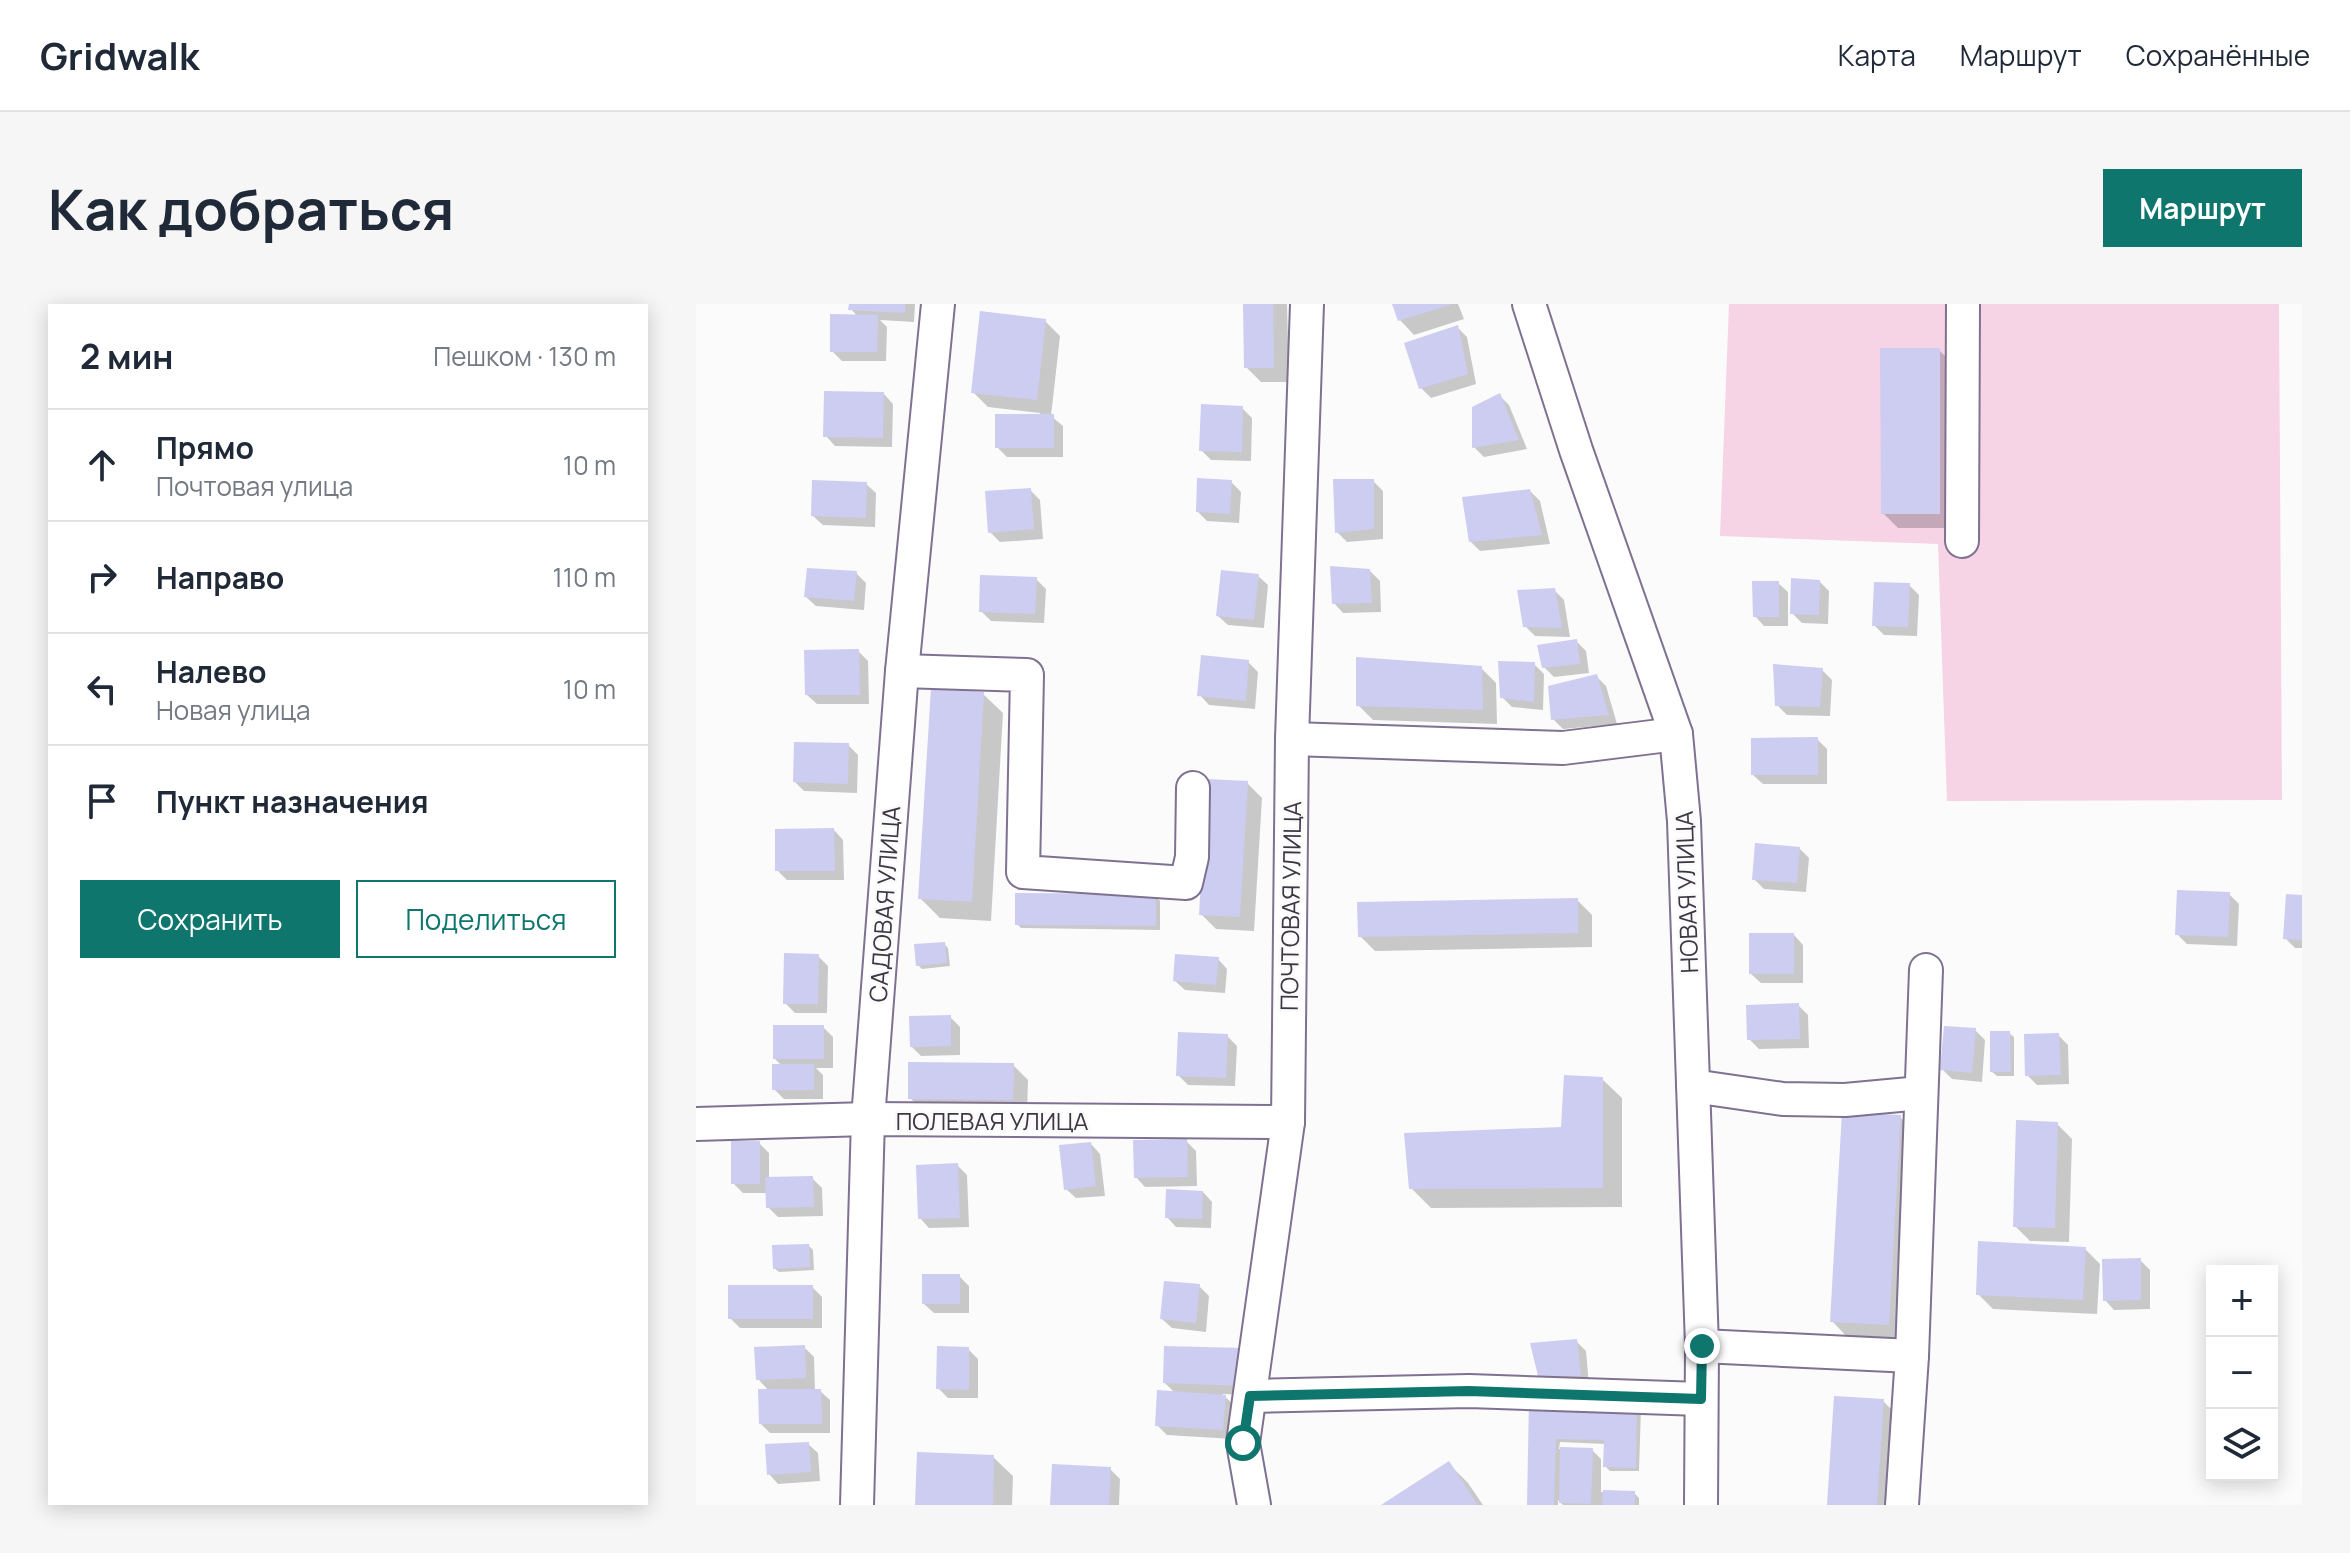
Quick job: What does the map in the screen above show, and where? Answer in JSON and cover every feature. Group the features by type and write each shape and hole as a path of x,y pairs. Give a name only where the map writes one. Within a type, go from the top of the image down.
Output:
{"street":[{"name":"САДОВАЯ УЛИЦА","path":"857,1505 868,1119 902,671 938,304"},
{"name":"ПОЧТОВАЯ УЛИЦА","path":"1254,1505 1243,1443 1288,1122 1292,739 1307,304"},
{"name":"НОВАЯ УЛИЦА","path":"1529,304 1576,450 1676,734 1684,821 1702,1346 1701,1505"},
{"path":"1962,541 1963,304"},
{"path":"902,671 1027,675 1023,872 1186,883 1192,857 1193,788"},
{"path":"1292,739 1563,748 1676,734"},
{"path":"1902,1505 1912,1356 1926,970"},
{"path":"1693,1086 1783,1099 1845,1100 1921,1093"},
{"name":"ПОЛЕВАЯ УЛИЦА","path":"696,1124 868,1119 1288,1122"},
{"path":"1702,1346 1912,1356"},
{"path":"1250,1396 1469,1391 1701,1399"}],"shaded area":[{"path":"1729,304 2279,304 2282,800 1947,801 1938,544 1720,536"}],"building":[{"path":"849,304 905,304 905,313 848,310"},
{"path":"1243,304 1273,304 1274,368 1244,368"},
{"path":"1392,304 1450,304 1450,305 1398,321"},
{"path":"980,311 1046,319 1037,400 971,393"},
{"path":"830,314 878,315 877,352 830,352"},
{"path":"1458,325 1468,374 1419,389 1404,343"},
{"path":"1880,348 1940,348 1940,514 1881,514"},
{"path":"824,391 884,392 883,438 823,437"},
{"path":"1500,393 1519,440 1472,448 1472,407"},
{"path":"1201,404 1243,406 1242,452 1199,451"},
{"path":"995,414 1054,414 1054,448 995,448"},
{"path":"1197,478 1232,480 1230,514 1196,512"},
{"path":"1333,479 1374,479 1374,529 1335,533"},
{"path":"812,480 867,482 866,518 811,516"},
{"path":"1031,488 1034,529 988,533 985,491"},
{"path":"1530,489 1542,535 1469,542 1462,497"},
{"path":"1330,566 1370,569 1372,603 1332,604"},
{"path":"807,568 857,571 854,601 804,597"},
{"path":"1221,570 1259,574 1254,620 1216,616"},
{"path":"980,575 1037,577 1035,614 979,612"},
{"path":"1791,578 1820,580 1819,615 1790,614"},
{"path":"1752,581 1779,581 1779,617 1753,617"},
{"path":"1874,582 1910,583 1908,627 1872,626"},
{"path":"1555,588 1562,628 1523,627 1517,590"},
{"path":"1577,639 1580,664 1542,668 1537,645"},
{"path":"859,649 860,695 805,695 804,650"},
{"path":"1201,655 1249,660 1246,701 1197,696"},
{"path":"1356,657 1482,666 1483,710 1356,706"},
{"path":"1498,661 1535,662 1534,702 1500,698"},
{"path":"1773,664 1823,668 1820,707 1775,706"},
{"path":"1597,674 1609,715 1551,720 1548,686"},
{"path":"931,688 984,692 972,902 918,899"},
{"path":"1818,737 1818,775 1751,775 1751,738"},
{"path":"794,742 849,743 848,784 793,782"},
{"path":"1207,779 1248,781 1240,917 1199,915"},
{"path":"834,828 835,871 775,871 775,829"},
{"path":"1755,843 1800,847 1797,883 1752,880"},
{"path":"2177,890 2230,892 2228,937 2175,935"},
{"path":"1015,893 1156,894 1156,926 1015,925"},
{"path":"2286,894 2302,895 2302,940 2283,939"},
{"path":"1578,898 1578,933 1358,937 1357,902"},
{"path":"1749,933 1794,933 1794,974 1749,974"},
{"path":"945,942 947,963 916,966 914,944"},
{"path":"784,953 819,954 818,1004 783,1004"},
{"path":"1175,954 1219,957 1216,985 1173,981"},
{"path":"1799,1003 1800,1039 1747,1040 1746,1005"},
{"path":"951,1015 951,1046 910,1047 909,1016"},
{"path":"773,1025 824,1025 824,1059 773,1059"},
{"path":"1944,1026 1976,1028 1972,1073 1940,1070"},
{"path":"1990,1031 2010,1031 2011,1072 1990,1072"},
{"path":"1178,1032 1228,1034 1226,1078 1176,1076"},
{"path":"2059,1033 2061,1075 2025,1076 2024,1034"},
{"path":"908,1062 1014,1063 1013,1100 908,1099"},
{"path":"772,1064 814,1064 814,1090 772,1090"},
{"path":"1564,1075 1603,1077 1603,1188 1409,1189 1404,1133 1561,1127"},
{"path":"1842,1112 1901,1115 1889,1325 1830,1322"},
{"path":"2016,1120 2058,1122 2055,1228 2013,1227"},
{"path":"1187,1139 1188,1177 1134,1178 1133,1140"},
{"path":"731,1141 760,1141 760,1184 731,1184"},
{"path":"1091,1142 1096,1186 1064,1190 1059,1145"},
{"path":"958,1163 960,1218 918,1219 916,1165"},
{"path":"813,1176 814,1207 766,1208 765,1177"},
{"path":"1166,1189 1203,1191 1202,1219 1165,1218"},
{"path":"1978,1241 2086,1247 2083,1300 1976,1295"},
{"path":"809,1244 810,1267 773,1269 772,1245"},
{"path":"2141,1258 2141,1300 2103,1301 2102,1259"},
{"path":"922,1274 960,1274 960,1304 922,1304"},
{"path":"1164,1281 1200,1284 1196,1323 1160,1319"},
{"path":"728,1285 813,1285 813,1319 728,1319"},
{"path":"1577,1339 1581,1376 1538,1376 1530,1343"},
{"path":"805,1345 806,1378 756,1380 754,1347"},
{"path":"937,1346 969,1347 969,1390 936,1389"},
{"path":"1164,1346 1244,1348 1243,1386 1163,1383"},
{"path":"758,1389 821,1389 822,1424 759,1424"},
{"path":"1157,1390 1226,1395 1223,1430 1155,1426"},
{"path":"1834,1396 1884,1399 1877,1505 1827,1505"},
{"path":"1529,1400 1637,1402 1636,1468 1603,1467 1604,1440 1556,1439 1554,1505 1527,1505"},
{"path":"809,1442 811,1472 767,1475 765,1444"},
{"path":"1560,1447 1593,1448 1591,1504 1559,1503"},
{"path":"917,1452 994,1455 993,1505 915,1505"},
{"path":"1449,1461 1478,1505 1381,1505"},
{"path":"1052,1464 1111,1467 1109,1505 1050,1505"},
{"path":"1603,1490 1635,1491 1635,1505 1602,1505"}],"route":[{"path":"1243,1443 1250,1396 1469,1391 1701,1399 1702,1346"}]}
